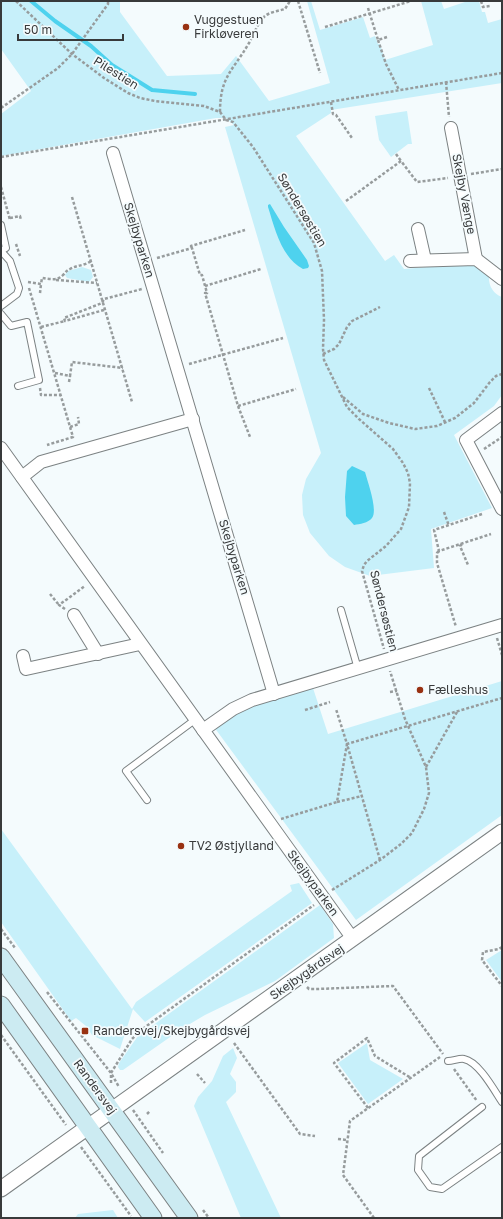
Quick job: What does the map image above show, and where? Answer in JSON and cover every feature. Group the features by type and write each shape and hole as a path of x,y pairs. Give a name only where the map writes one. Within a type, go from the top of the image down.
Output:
{"main road":[{"name":"Randersvej","path":"8,952 111,1110 188,1218"},
{"path":"1,1005 80,1132 153,1218"}],"street":[{"name":"Skejby Vænge","path":"451,128 476,259"},
{"name":"Skejbyparken","path":"113,153 274,694"},
{"path":"418,229 425,260"},
{"path":"410,261 476,259 502,279"},
{"path":"502,413 466,440 499,494 502,508"},
{"path":"22,477 41,462 193,419"},
{"name":"Skejbyparken","path":"1,448 140,644 196,719 353,939"},
{"path":"74,615 98,654"},
{"path":"203,730 240,705 323,678 498,627"},
{"path":"23,656 26,669 140,644"},
{"name":"Skejbygårdsvej","path":"1,1189 502,832"}],"lane":[{"path":"1,224 6,248 1,251 10,261 19,288 17,294 1,306"},
{"path":"1,314 11,326 27,322 39,380 18,386"},
{"path":"342,610 358,669"},
{"path":"147,800 126,771 196,719"},
{"path":"448,1061 464,1059 476,1066 486,1076 502,1102"},
{"path":"482,1107 419,1156 418,1170 430,1187 442,1189 502,1147"}],"path":[{"name":"Pilestien","path":"16,1 72,54 104,78 128,92 140,98 173,104 204,106 220,112"},
{"path":"1,108 58,68 72,54 108,4 108,1"},
{"path":"226,120 220,112 220,99 222,86 230,70 249,44 262,20 270,14 285,9 290,1"},
{"path":"298,1 320,73"},
{"path":"325,28 411,1"},
{"path":"481,1 483,7 490,6"},
{"path":"368,8 386,64 399,90"},
{"path":"378,40 388,37"},
{"path":"1,157 502,73"},
{"path":"446,82 448,112 451,128"},
{"path":"331,102 333,114 336,115 352,138"},
{"name":"Søndersøstien","path":"111,1073 132,1039 141,1030 309,909 334,888 380,860 401,844 412,833 429,794 426,767 408,726 387,660 362,571 364,564 386,546 401,529 409,507 410,483 408,473 393,449 347,408 326,365 323,354 324,291 322,271 314,243 253,147 233,122 226,120"},
{"path":"396,154 417,182 502,169"},
{"path":"346,201 401,161"},
{"path":"72,197 132,402"},
{"path":"10,218 20,216 21,220"},
{"path":"146,261 192,248 191,246 245,230"},
{"path":"192,248 200,275 202,275 207,293 205,293 238,406 250,436"},
{"path":"55,280 63,276 65,272 72,268 85,265 91,261"},
{"path":"205,286 261,269"},
{"path":"40,293 42,278 97,284"},
{"path":"28,282 41,284"},
{"path":"65,321 64,318 102,303 104,299 153,286"},
{"path":"323,354 334,349 339,344 347,327 352,321 380,307"},
{"path":"41,327 104,310"},
{"path":"177,367 283,338"},
{"path":"69,382 72,362 123,368"},
{"path":"55,373 70,376"},
{"name":"Søndersøstien","path":"341,395 363,414 389,424 415,429 437,426 455,418 474,403 496,376 502,374"},
{"path":"39,380 41,395 61,395"},
{"path":"429,388 446,422"},
{"path":"238,406 296,389"},
{"path":"70,427 79,424 78,417"},
{"path":"475,456 502,437"},
{"path":"444,512 449,526"},
{"path":"459,638 437,563 437,553 439,551 434,530 482,514"},
{"path":"439,551 491,534"},
{"path":"462,544 460,546 468,565"},
{"path":"59,605 95,579"},
{"path":"50,594 59,605 74,615"},
{"path":"498,627 502,655"},
{"path":"390,692 397,691"},
{"path":"347,744 502,698"},
{"path":"305,710 330,702"},
{"path":"336,709 380,860"},
{"path":"426,767 457,712"},
{"path":"337,802 347,744"},
{"path":"270,823 337,802 362,796"},
{"path":"1,929 8,952"},
{"path":"502,947 483,952 482,960 502,986"},
{"path":"299,977 309,989 393,986 482,1107"},
{"path":"43,987 111,1073 126,1100"},
{"path":"1,1035 80,1132 133,1218"},
{"path":"368,1108 334,1063 367,1038 375,1056 411,1078"},
{"path":"234,1043 300,1134 316,1136"},
{"path":"374,1218 344,1175 350,1121 443,1055"},
{"path":"111,1073 111,1110"},
{"path":"197,1074 205,1083"},
{"path":"147,1114 150,1111"},
{"path":"338,1139 347,1140"}],"shaded area":[{"path":"1,1 120,1 120,12 167,76 221,74 236,56 269,101 330,83 307,1 311,1 320,30 363,17 370,38 375,36 378,44 380,44 385,60 433,45 421,1 441,1 444,9 468,1 479,1 482,12 485,12 488,23 502,19 502,83 331,110 331,113 296,136 385,261 394,255 404,269 474,263 489,275 489,282 492,289 496,294 502,297 502,395 494,406 454,435 492,508 431,529 434,568 370,576 345,567 329,556 310,533 303,515 302,495 306,479 321,453 225,127 234,125 226,118 216,118 1,156 1,114 31,91 1,49"},
{"path":"407,111 412,144 408,144 391,157 379,140 375,116"},
{"path":"82,267 91,270 93,277 89,282 67,278 65,275 68,271"},
{"path":"502,681 502,815 356,920 214,727 252,703 312,685 328,734"},
{"path":"1,829 132,1009 136,1002 292,891 290,885 299,883 312,903 145,1022 133,1009 120,1049 92,1035 86,1026 76,1018 71,1021 1,922"},
{"path":"320,905 333,924 334,938 275,981 205,1015 183,1028 123,1070 120,1070 118,1067 119,1063 138,1036"},
{"path":"502,950 502,982 486,960"},
{"path":"367,1043 370,1060 403,1079 368,1104 338,1063"},
{"path":"233,1048 237,1058 230,1074 236,1082 236,1092 226,1102 281,1218 241,1218 194,1106 198,1097 212,1081 223,1056"},
{"path":"113,1210 118,1218 75,1218 78,1214"}],"water":[{"path":"270,204 307,260 309,266 308,268 303,269 295,264 284,250 276,233 268,207"},
{"path":"352,466 365,472 374,509 374,514 370,520 354,525 346,516 345,497 347,471"}],"waterway":[{"path":"31,1 55,21 91,46 112,65 152,90 195,94"}],"place":[{"name":"Vuggestuen Firkløveren","path":"186,27"},
{"name":"Fælleshus","path":"420,690"},
{"name":"TV2 Østjylland","path":"181,846"},
{"name":"Randersvej/Skejbygårdsvej","path":"85,1031"}]}
